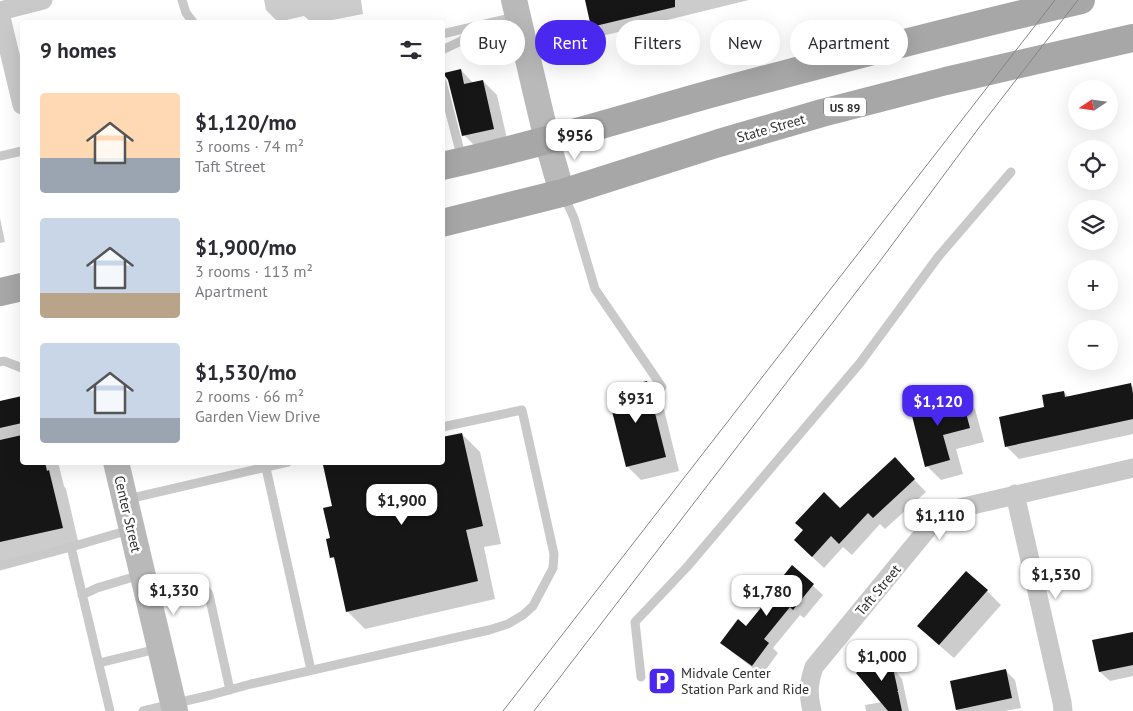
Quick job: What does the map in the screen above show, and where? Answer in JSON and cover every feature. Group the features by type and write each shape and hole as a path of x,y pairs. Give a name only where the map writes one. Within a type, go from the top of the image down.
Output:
{"main road":[{"path":"452,163 507,151 818,65 1080,0"},
{"path":"516,8 547,140 562,193"},
{"name":"State Street","path":"445,222 562,193 822,113 946,81 1133,38"},
{"path":"0,292 20,287"},
{"name":"Center Street","path":"117,465 174,708"}],"street":[{"path":"20,87 17,60 1,17 44,0"},
{"name":"Taft Street","path":"812,711 809,683 814,668 930,526 941,516 955,509 1015,494 1133,468"},
{"path":"1015,494 1063,711"}],"lane":[{"path":"182,0 186,13 191,20"},
{"path":"491,20 516,8"},
{"path":"445,33 460,30"},
{"path":"445,49 460,41"},
{"path":"445,106 452,163"},
{"path":"0,156 20,151"},
{"path":"641,677 635,622 687,567 860,363 934,263 1010,172"},
{"path":"562,193 574,218 595,289 662,387"},
{"path":"0,362 4,361 20,367"},
{"path":"143,711 174,708 230,690 489,630 508,624 533,606 553,568 554,554 522,410 445,426"},
{"path":"0,434 20,429"},
{"path":"125,500 277,465"},
{"path":"266,468 311,670"},
{"path":"0,566 132,530"},
{"path":"71,547 110,711"},
{"path":"82,595 97,588 145,583 194,583 204,588 209,595 230,690"},
{"path":"99,663 161,648"}],"building":[{"path":"585,0 675,0 675,7 606,23 606,20 589,20"},
{"path":"461,69 464,84 483,80 494,129 462,136 445,73"},
{"path":"647,381 666,457 626,467 607,391"},
{"path":"1131,383 1133,419 1005,447 999,417 1044,407 1042,395 1064,391 1065,397"},
{"path":"961,394 970,428 943,435 950,460 925,467 910,408"},
{"path":"20,396 20,423 0,428 0,401"},
{"path":"462,433 483,526 466,530 478,581 346,612 334,557 330,558 326,539 330,538 323,508 332,506 323,465 445,465 445,436"},
{"path":"20,435 20,465 46,465 47,471 49,470 63,528 0,542 0,440"},
{"path":"895,457 915,479 873,518 868,513 839,544 831,536 812,557 794,540 803,530 795,523 824,492 840,508"},
{"path":"792,565 814,584 793,610 790,607 764,639 769,643 752,666 720,643 738,619 746,626 773,593 771,591"},
{"path":"966,571 988,590 939,645 917,626"},
{"path":"1133,632 1133,665 1099,672 1092,640"},
{"path":"880,652 893,668 902,711 888,711 856,673"},
{"path":"1006,669 1012,698 956,710 950,681"}],"tram line":[{"path":"503,711 1055,0"},
{"path":"534,711 1078,0"}],"place":[{"name":"Midvale Center Station Park and Ride","path":"662,681"}]}
